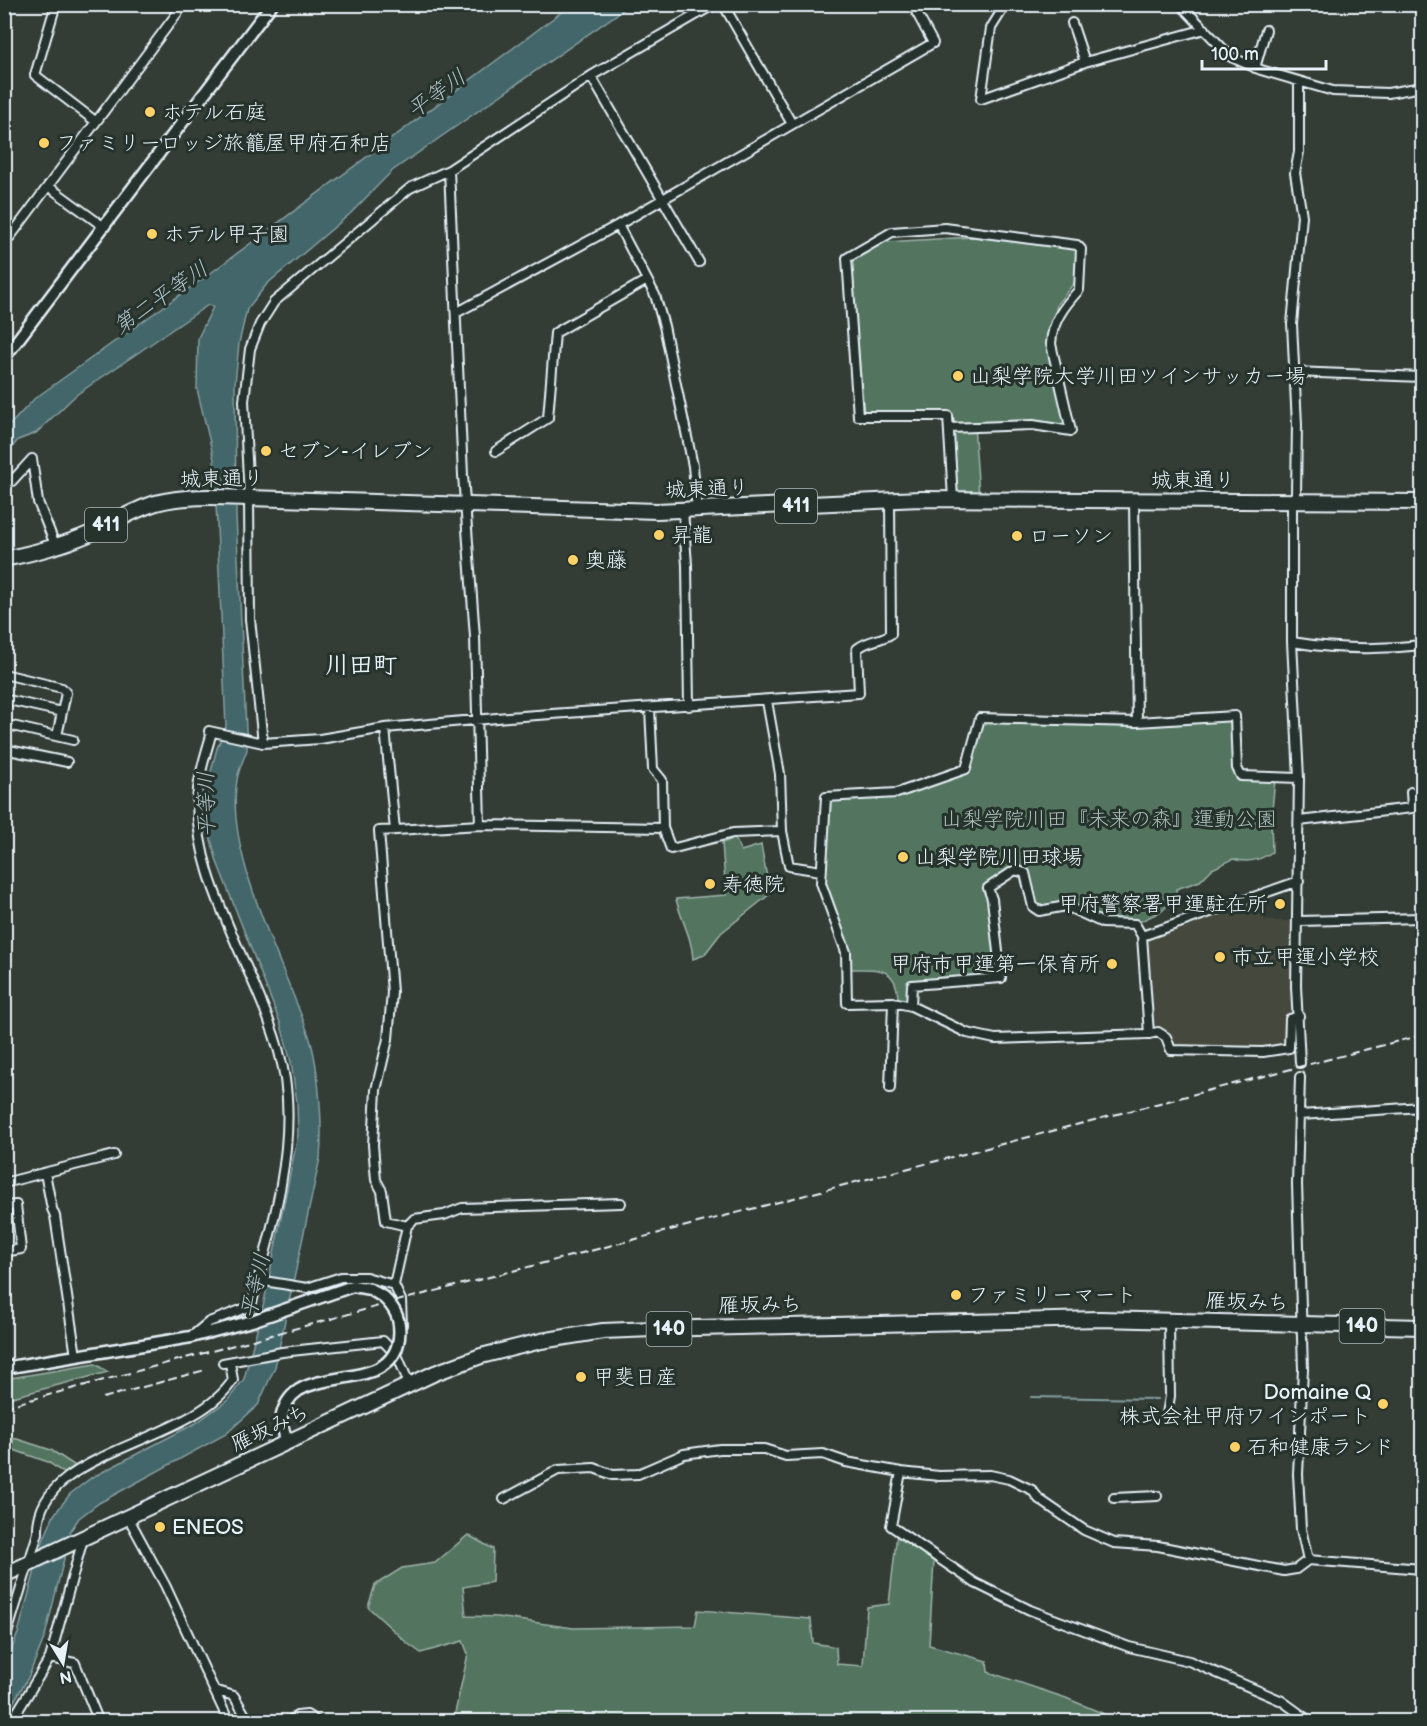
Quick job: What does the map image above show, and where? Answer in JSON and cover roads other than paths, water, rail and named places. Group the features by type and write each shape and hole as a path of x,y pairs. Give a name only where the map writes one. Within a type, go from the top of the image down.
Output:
{"highway":[{"name":"城東通り","path":"4,559 56,547 90,534 133,511 159,502 208,498 466,507 690,510 953,499 1422,502"},
{"name":"雁坂みち","path":"4,1575 460,1363 552,1339 603,1331 1028,1320 1422,1327"}],"street":[{"path":"56,4 35,75 95,121"},
{"path":"4,245 183,4"},
{"path":"4,358 272,4"},
{"path":"263,743 250,619 244,401 250,349 260,324 274,302 410,188 448,170 591,76 706,9 721,4 792,124"},
{"path":"456,313 618,225 933,43 912,4"},
{"path":"1006,4 992,28 981,99 1085,62 1205,29"},
{"path":"1180,4 1231,57 1255,68 1333,91 1388,93 1422,87"},
{"path":"1072,23 1085,62"},
{"path":"1255,68 1266,30"},
{"path":"591,76 699,262"},
{"path":"1299,82 1299,152 1295,173 1302,216 1292,324 1296,494 1292,500 1292,642 1299,778 1299,921 1296,986 1300,1063"},
{"path":"448,170 477,720 480,825"},
{"path":"48,186 104,226"},
{"path":"618,225 655,295 664,326 695,476 690,510 687,565 689,705"},
{"path":"950,428 1033,425 1071,431 1051,344 1052,330 1065,306 1079,291 1081,249 1077,245 945,228 892,232 847,258 858,416 948,416 953,499"},
{"path":"496,450 548,418 555,333 647,280"},
{"path":"1294,372 1422,377"},
{"path":"12,481 32,459 38,502 56,547"},
{"path":"191,1337 209,1322 250,1306 261,1281 288,1136 287,1102 280,1054 273,1031 214,885 200,840 198,790 212,732 263,743 320,739 385,728 477,720 859,693 857,649 891,634 890,501"},
{"path":"1134,501 1137,722"},
{"path":"1292,642 1324,647 1395,648 1422,645"},
{"path":"4,675 62,688 66,693 57,736"},
{"path":"4,699 62,712"},
{"path":"767,700 780,774 782,831 789,866 821,871"},
{"path":"650,709 653,769 662,780 663,828 671,849 733,832 782,831"},
{"path":"1299,778 1241,776 1237,768 1235,716 1137,722 980,718 966,769 897,793 826,797 821,871 821,883 846,952 847,1003 893,1002 911,1006 967,1033 995,1039 1158,1032 1166,1037 1171,1050 1263,1052 1289,1048 1290,1019 1299,1016"},
{"path":"4,724 73,740"},
{"path":"385,728 395,831"},
{"path":"4,749 67,762"},
{"path":"1299,821 1412,808 1411,792"},
{"path":"407,1226 386,1221 382,1191 376,1180 373,1145 376,1090 388,1039 392,992 379,831 480,825 663,828"},
{"path":"911,1006 912,985 1001,978 992,899 988,888 1015,870 1025,873 1033,907 1039,911 1066,906 1103,923 1135,924 1142,936 1149,1034"},
{"path":"1142,936 1299,881"},
{"path":"1299,921 1422,918"},
{"path":"890,1088 893,1002"},
{"path":"1300,1077 1297,1184 1303,1369 1298,1474 1301,1528 1308,1560"},
{"path":"1300,1115 1422,1107"},
{"path":"4,1183 114,1155"},
{"path":"45,1173 55,1215 76,1356"},
{"path":"398,1357 402,1343 402,1305 394,1285 407,1226 414,1219 444,1215 462,1208 621,1203"},
{"path":"4,1206 16,1204 21,1249 4,1252"},
{"path":"261,1281 307,1288 349,1277 366,1277 394,1285"},
{"path":"4,1368 191,1337 252,1321 353,1286 370,1289 383,1297 399,1318 398,1344 389,1360 371,1372 315,1383 299,1390 288,1401 280,1420 286,1444"},
{"path":"1167,1414 1170,1396 1168,1321"},
{"path":"4,1643 31,1563 38,1533 37,1517 60,1483 87,1464 175,1427 210,1406 223,1395 232,1380 230,1362 282,1352 383,1341 398,1357 410,1386"},
{"path":"504,1499 558,1470 594,1468 613,1475 638,1474 684,1454 720,1449 764,1449 786,1456 822,1454 846,1462 901,1472 939,1476 980,1474 1009,1479 1032,1490 1039,1499 1084,1530 1114,1543 1158,1546 1284,1571 1296,1569 1308,1560 1422,1569"},
{"path":"901,1472 891,1526 975,1582 1029,1610 1129,1647 1189,1661 1282,1701 1311,1722"},
{"path":"1114,1498 1157,1496"},
{"path":"128,1517 165,1585 229,1722"},
{"path":"11,1722 50,1658 81,1540"},
{"path":"50,1658 75,1663 99,1722"},
{"path":"214,1690 234,1696 249,1722"},
{"path":"288,1722 297,1716 307,1715 318,1722"}],"water":[{"name":"平等川","path":"571,5 630,5 392,171 351,213 267,284 247,309 239,343 235,384 236,516 247,750 238,775 235,804 239,837 258,907 309,1036 319,1096 320,1158 275,1367 258,1405 226,1434 99,1503 79,1518 71,1530 45,1636 28,1678 5,1716 5,1667 18,1633 43,1541 54,1515 70,1494 91,1478 196,1423 228,1400 244,1379 264,1302 298,1135 297,1102 291,1062 281,1025 217,862 207,825 207,787 217,748 226,727 214,459 197,389 198,338 213,307 208,305 76,395 36,433 18,440 5,456 5,430 34,399 212,272"}],"waterway":[{"path":"1031,1397 1157,1399"}],"railway":[{"path":"4,1407 401,1300 1422,1035"},
{"path":"103,1398 205,1370"}],"place":[{"name":"ホテル石庭","path":"150,112"},
{"name":"ファミリーロッジ旅籠屋甲府石和店","path":"44,143"},
{"name":"ホテル甲子園","path":"152,234"},
{"name":"山梨学院大学川田ツインサッカー場","path":"958,376"},
{"name":"セブン-イレブン","path":"266,451"},
{"name":"昇龍","path":"659,535"},
{"name":"ローソン","path":"1017,536"},
{"name":"奥藤","path":"573,560"},
{"name":"山梨学院川田球場","path":"903,857"},
{"name":"寿徳院","path":"710,884"},
{"name":"甲府警察署甲運駐在所","path":"1280,904"},
{"name":"市立甲運小学校","path":"1220,957"},
{"name":"甲府市甲運第一保育所","path":"1112,964"},
{"name":"ファミリーマート","path":"956,1295"},
{"name":"甲斐日産","path":"581,1377"},
{"name":"Domaine Q 株式会社甲府ワインポート","path":"1383,1404"},
{"name":"石和健康ランド","path":"1235,1447"},
{"name":"ENEOS","path":"160,1527"}],"district":[{"name":"川田町","path":"361,665"}],"water label":[{"name":"第二平等川","path":"161,298"}],"park label":[{"name":"山梨学院川田『未来の森』運動公園","path":"1109,819"}]}
